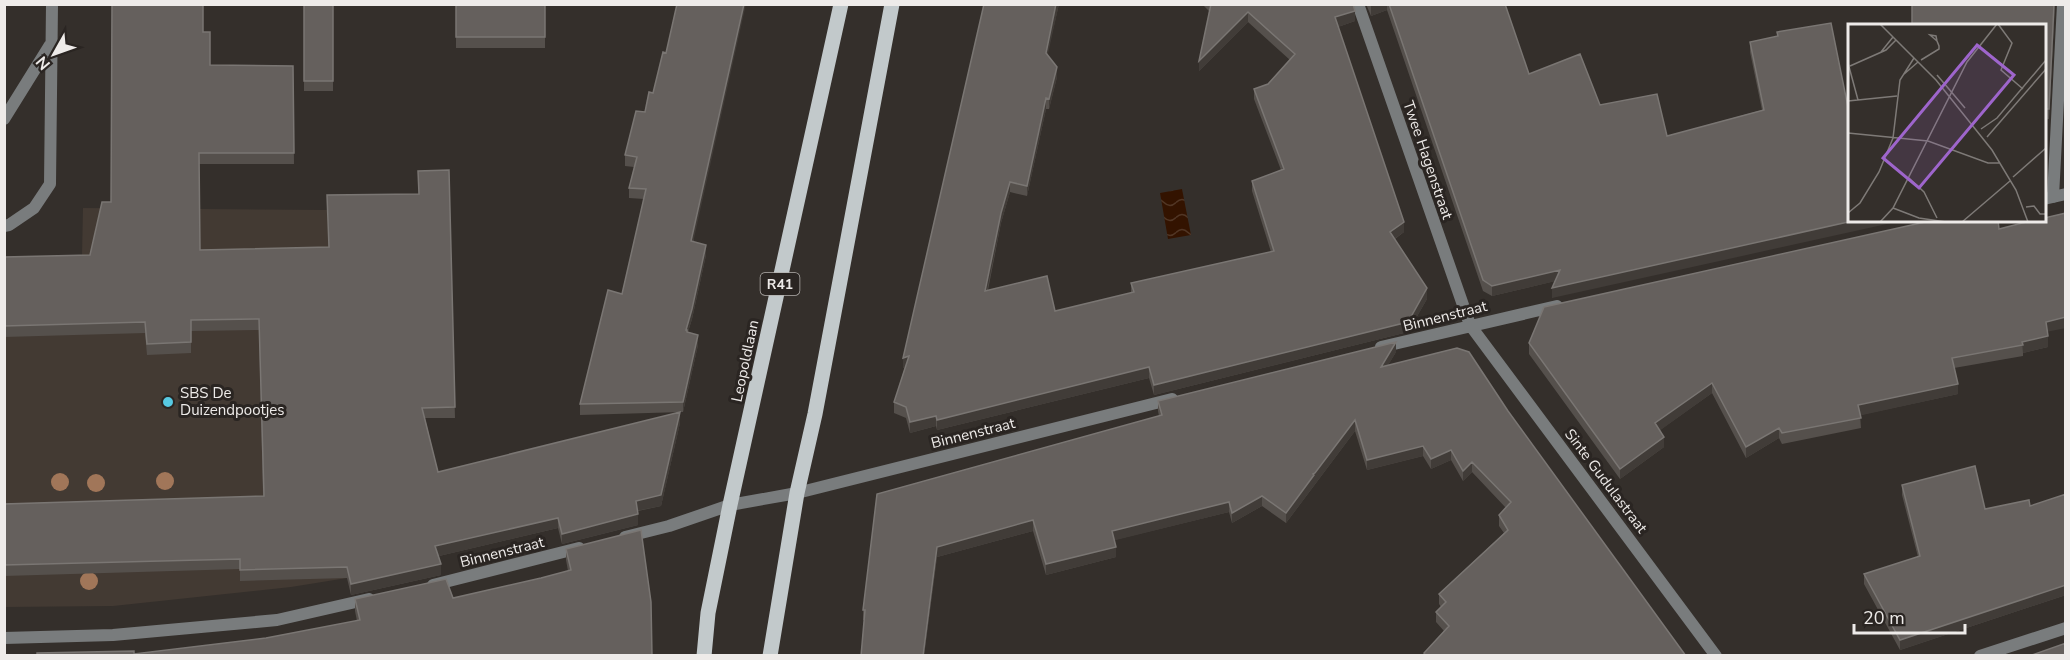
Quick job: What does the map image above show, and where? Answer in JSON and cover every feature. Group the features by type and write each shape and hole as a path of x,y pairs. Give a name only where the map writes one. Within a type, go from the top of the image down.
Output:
{"main road":[{"name":"Leopoldlaan","path":"704,656 708,613 730,505 841,4"},
{"path":"770,656 797,493 815,414 892,4"}],"street":[{"path":"4,226 34,208 50,184 52,4"},
{"name":"Twee Hagenstraat","path":"1358,4 1470,325"},
{"path":"2054,196 2063,4"},
{"path":"4,119 50,44"},
{"name":"Binnenstraat","path":"1366,351 1574,302"},
{"name":"Sinte Gudulastraat","path":"1470,325 1716,656"},
{"name":"Binnenstraat","path":"613,540 669,526 730,505 797,493 1182,397"},
{"name":"Binnenstraat","path":"423,587 591,545"},
{"path":"4,638 113,635 277,620 378,597"},
{"path":"1980,656 2066,628"}],"shaded area":[{"name":"SBS De Duizendpootjes","path":"83,208 328,210 347,578 291,587 113,606 5,607 4,258 82,255"}],"water":[{"path":"1182,189 1191,235 1168,239 1160,193"}],"building":[{"path":"112,4 203,4 203,32 210,32 210,65 293,66 294,153 199,153 200,250 329,247 327,195 419,194 418,171 449,170 455,407 422,408 438,472 680,412 661,495 636,501 638,514 562,534 558,518 435,546 441,564 351,584 347,567 240,570 240,559 4,565 4,504 264,496 259,319 191,320 191,342 147,344 145,322 4,326 4,257 90,255 102,202 111,202"},
{"path":"304,4 333,4 333,81 304,81"},
{"path":"456,4 545,4 545,37 456,37"},
{"path":"677,4 744,4 691,241 706,245 686,330 698,335 683,402 580,404 608,290 622,294 646,189 629,188 637,157 625,155 636,111 645,112 649,92 653,93 663,52 666,53"},
{"path":"984,4 1056,4 1046,53 1057,67 1049,99 1046,98 1027,186 1010,182 1001,213 985,291 1047,276 1055,311 1134,292 1131,283 1274,251 1252,181 1284,169 1254,89 1268,84 1295,54 1248,12 1199,61 1211,4 1353,4 1355,11 1335,17 1404,222 1390,232 1427,288 1408,322 1154,385 1149,367 937,420 936,416 910,422 906,407 894,402 909,356 903,358"},
{"path":"1389,4 1505,4 1529,74 1580,54 1600,105 1657,94 1667,136 1764,110 1750,42 1778,36 1777,32 1831,23 1848,107 1848,222 1552,288 1560,270 1492,286 1483,280"},
{"path":"1912,4 2054,4 2049,109 2046,109 2046,24 1912,24"},
{"path":"2066,213 2066,317 2046,322 2048,336 2022,342 2023,345 1952,358 1958,384 1858,405 1861,418 1782,433 1779,428 1746,447 1712,383 1655,423 1664,437 1620,469 1529,343 1544,307 1925,222 1998,222 1999,229 2026,222 2046,222 2046,218"},
{"path":"1396,342 1381,367 1457,348 1469,352 1508,411 1686,656 1426,656 1424,653 1449,626 1436,612 1446,602 1439,594 1508,530 1499,515 1511,502 1472,462 1463,471 1451,450 1431,459 1423,446 1367,460 1355,420 1286,513 1262,496 1232,513 1229,502 1112,531 1116,547 1046,564 1033,520 937,547 923,656 861,656 865,610 863,610 877,494 1162,415 1158,401"},
{"path":"1975,466 1985,509 2029,500 2030,506 2066,494 2066,585 1900,640 1864,574 1920,556 1902,485"},
{"path":"641,530 651,602 652,656 37,656 37,653 134,651 134,654 266,638 360,620 355,599 446,579 453,598 541,578 571,570 566,549"},
{"path":"2066,643 2066,656 2029,656"}],"place":[{"name":"SBS De Duizendpootjes","path":"168,402"}]}
